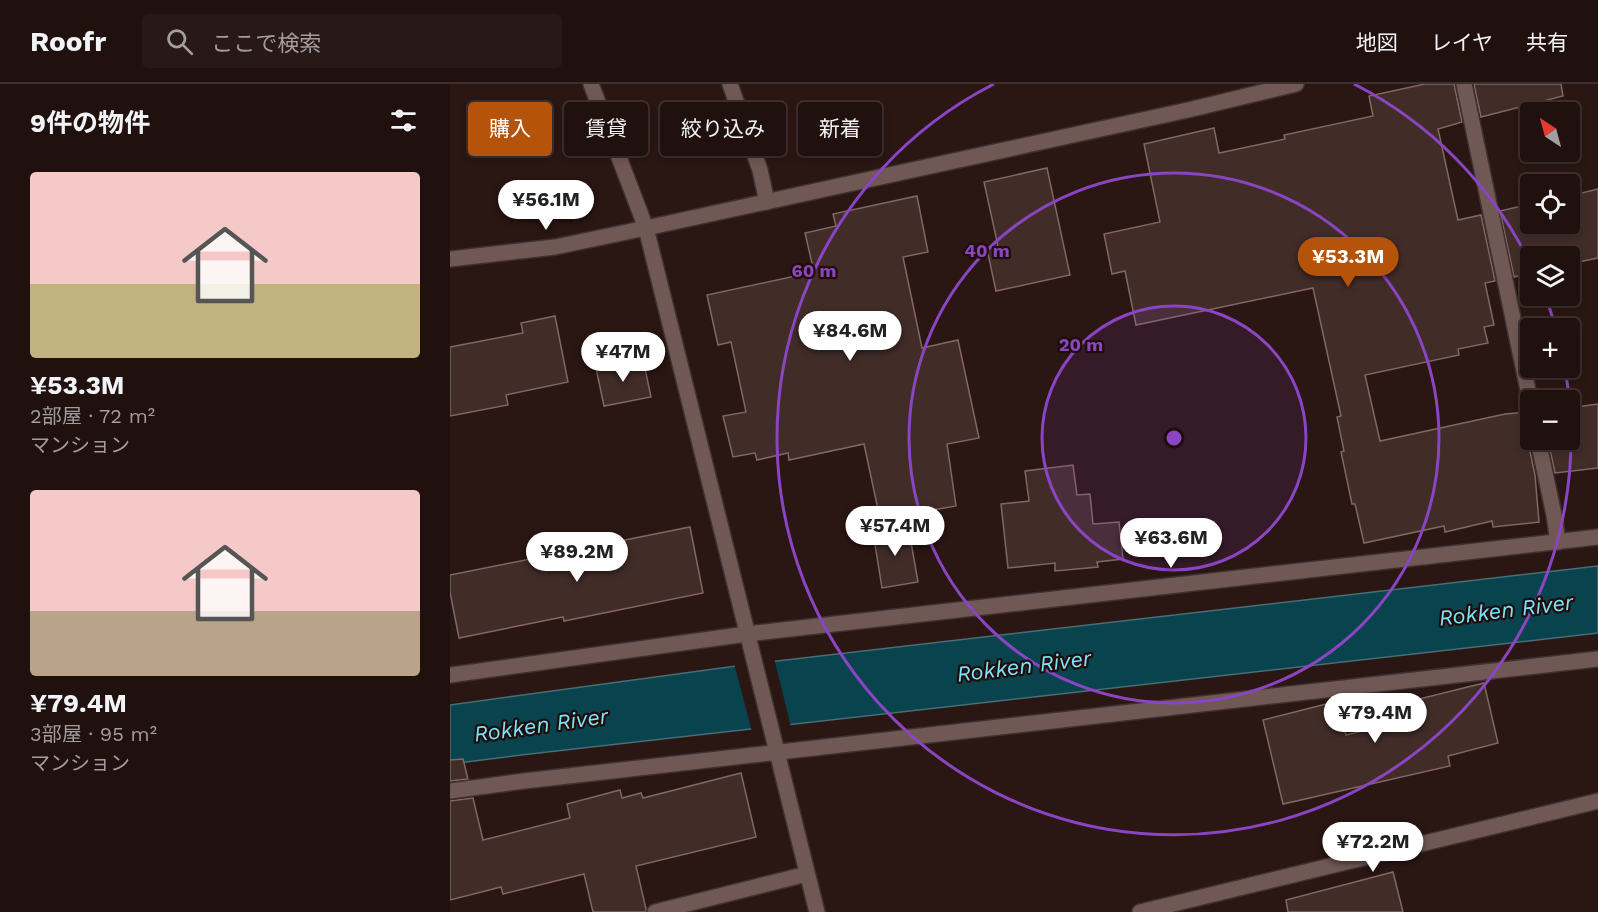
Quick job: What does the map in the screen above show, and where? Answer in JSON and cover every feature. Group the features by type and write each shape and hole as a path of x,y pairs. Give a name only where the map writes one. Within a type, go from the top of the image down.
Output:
{"street":[{"path":"591,84 646,228 817,912"},
{"path":"730,84 760,170 767,202"},
{"path":"1227,84 1231,100"},
{"path":"450,259 555,247 1296,84"},
{"path":"1464,84 1528,390"},
{"path":"1540,450 1558,542"},
{"path":"450,675 747,634 1598,537"},
{"path":"450,791 775,746 1598,659"},
{"path":"1140,912 1598,801"},
{"path":"655,912 807,874"}],"water":[{"name":"Rokken River","path":"1598,566 1598,633 450,764 450,705 751,664"}],"pier":[{"path":"774,658 791,727 752,732 734,663"}],"building":[{"path":"1425,84 1454,84 1462,122 1438,129 1458,220 1481,215 1495,281 1485,283 1494,325 1484,327 1488,343 1458,349 1459,355 1365,375 1380,441 1520,413 1520,450 1530,450 1535,475 1539,522 1493,527 1492,521 1445,532 1444,526 1364,543 1355,504 1352,504 1341,452 1344,451 1337,417 1341,416 1313,288 1136,325 1125,271 1112,274 1104,234 1160,222 1144,144 1214,128 1219,153 1285,139 1284,135 1373,116 1369,96"},
{"path":"1474,84 1561,84 1563,96 1540,102 1520,102 1520,107 1481,117"},
{"path":"1047,168 1070,275 996,291 987,249 998,246 984,182"},
{"path":"1598,189 1598,258 1580,262 1580,246 1520,246 1520,276 1514,277 1500,211 1520,206 1520,234 1580,234 1580,193"},
{"path":"917,196 928,252 903,257 922,348 958,340 979,438 947,444 956,506 880,519 864,444 789,460 788,453 757,460 755,453 733,457 723,416 746,412 731,342 718,345 707,295 814,272 805,233 836,226 833,214"},
{"path":"555,316 568,382 506,395 508,405 450,416 450,347 523,333 521,323"},
{"path":"643,359 651,397 604,406 596,368"},
{"path":"1598,404 1598,468 1555,473 1550,450 1580,450 1580,406"},
{"path":"1073,465 1077,495 1090,494 1093,524 1119,522 1123,559 1097,562 1098,567 1055,571 1055,563 1008,568 1001,504 1029,501 1025,471"},
{"path":"908,525 918,582 882,588 873,532"},
{"path":"690,527 703,593 564,621 563,617 459,638 450,592 450,575"},
{"path":"1484,683 1498,743 1448,756 1450,766 1283,804 1263,720 1338,701 1346,735 1411,719 1407,702"},
{"path":"463,759 468,779 450,781 450,760"},
{"path":"741,773 756,837 636,866 646,912 593,912 584,874 503,894 501,887 450,900 450,801 473,798 483,840 570,818 567,804 620,790 622,798 641,793 643,798"},
{"path":"1393,872 1403,912 1288,912 1286,900"}]}
